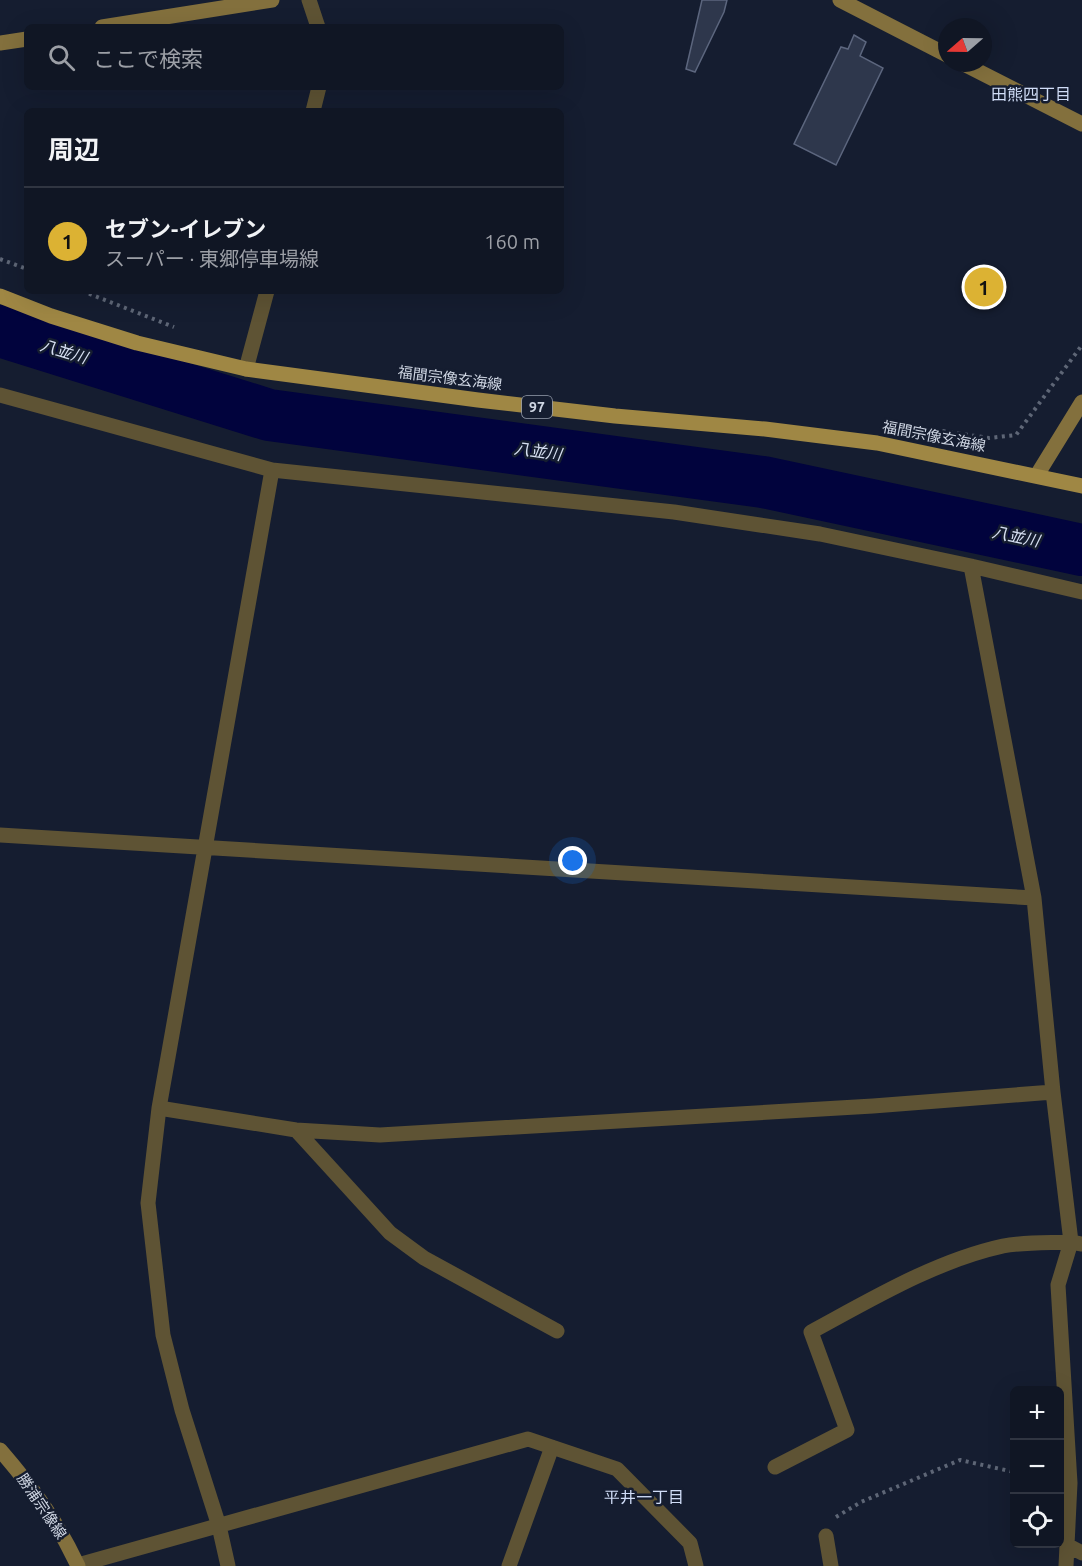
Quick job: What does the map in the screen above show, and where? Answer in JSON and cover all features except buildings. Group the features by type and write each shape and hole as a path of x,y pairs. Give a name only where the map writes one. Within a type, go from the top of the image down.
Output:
{"main road":[{"path":"121,24 272,0"},
{"path":"840,0 938,50"},
{"path":"0,43 24,39"},
{"path":"980,72 1082,124"},
{"name":"福間宗像玄海線","path":"0,296 51,316 137,343 246,369 592,414 765,429 877,443 1082,486"},
{"path":"1036,476 1082,402"},
{"name":"勝浦宗像線","path":"0,1450 29,1484 57,1524 78,1566"}],"street":[{"path":"309,0 317,24"},
{"path":"314,108 317,90"},
{"path":"246,369 266,294"},
{"path":"0,395 272,470 674,512 820,534 1082,592"},
{"path":"228,1566 219,1526 182,1410 163,1335 148,1203 159,1108 272,470"},
{"path":"970,566 1034,898 1053,1092 1077,1243 1058,1286 1070,1483 1066,1566"},
{"path":"0,835 1034,898"},
{"path":"159,1108 296,1131 380,1135 1053,1092"},
{"path":"296,1131 390,1233 424,1258 557,1331"},
{"path":"775,1467 847,1430 811,1332 877,1296 960,1257 1006,1246 1077,1243"},
{"path":"78,1566 528,1439 617,1469 690,1543 696,1566"},
{"path":"509,1566 552,1447"},
{"path":"826,1536 831,1566"},
{"path":"1066,1545 1082,1553"}],"path":[{"path":"0,259 24,268"},
{"path":"90,294 180,329"},
{"path":"932,430 989,438 1016,435 1082,345"},
{"path":"826,1536 839,1514 861,1502 960,1461 1010,1471"}],"waterway":[{"name":"八並川","path":"0,331 269,415 763,482 1082,550"}],"place":[{"name":"セブン-イレブン","path":"984,287"}],"district":[{"name":"田熊四丁目","path":"1031,94"},
{"name":"平井一丁目","path":"644,1497"}]}
